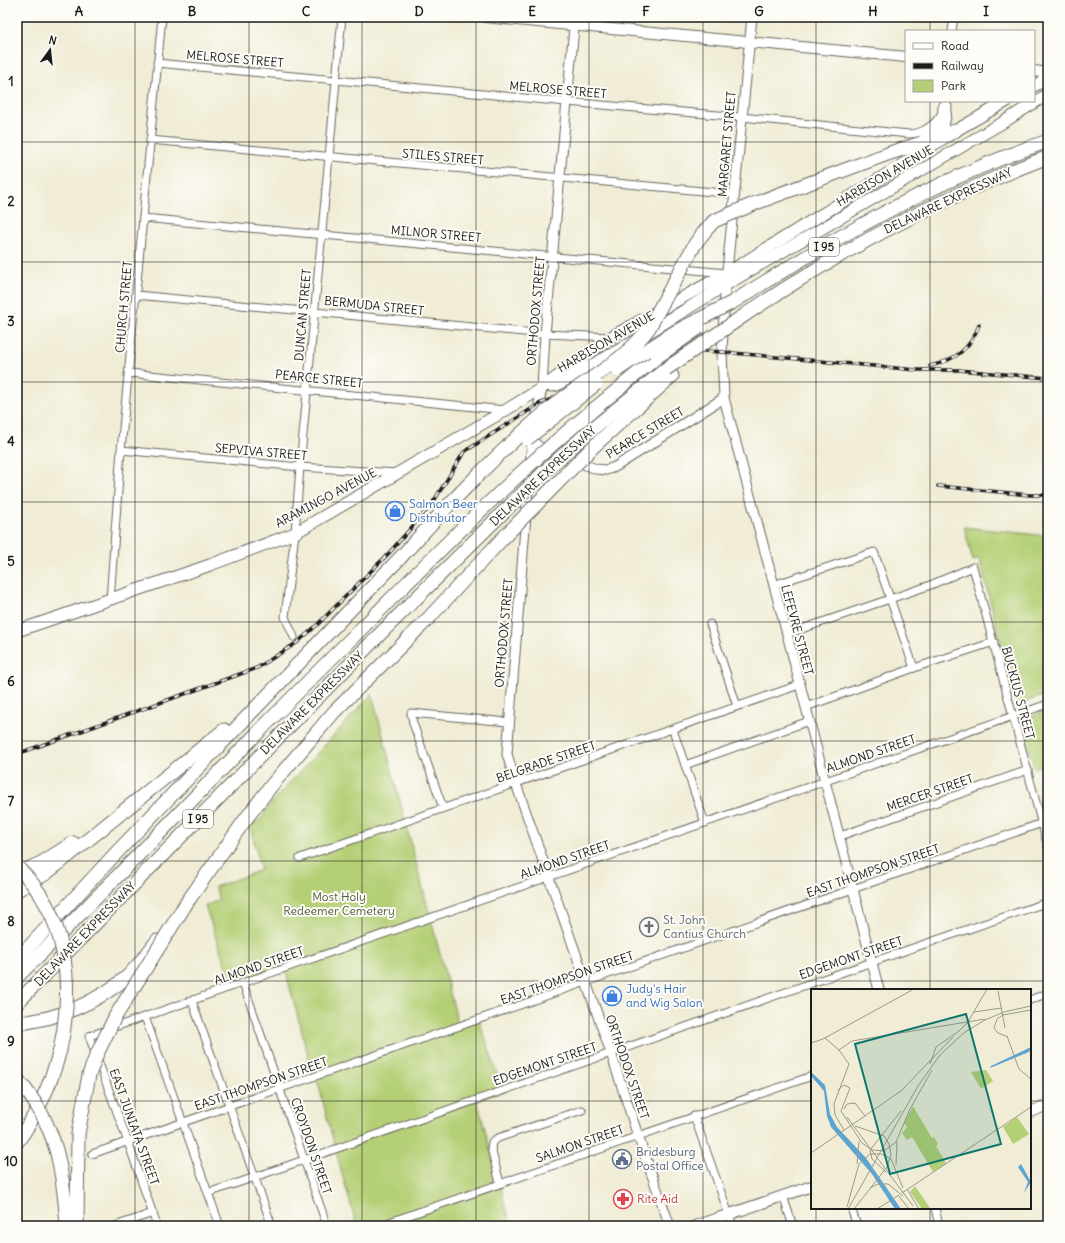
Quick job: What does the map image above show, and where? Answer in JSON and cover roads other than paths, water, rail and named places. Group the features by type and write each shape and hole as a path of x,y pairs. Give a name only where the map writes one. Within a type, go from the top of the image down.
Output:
{"highway":[{"path":"893,152 938,131 944,122 946,104"},
{"path":"17,960 118,851 400,558 467,485 517,436 550,408 627,352 640,340 649,328 695,244 714,221 756,203 893,152 944,136 955,131"},
{"name":"DELAWARE EXPRESSWAY","path":"17,977 177,816 287,702 463,527 550,446 657,357 733,302 852,230 944,184 1011,154 1048,141"},
{"name":"DELAWARE EXPRESSWAY","path":"17,1003 379,635 543,472 584,435 736,321 769,298 810,273 896,224 926,209 999,177 1048,158"},
{"path":"400,558 504,460 532,435 587,391 675,332 733,302"},
{"path":"17,1023 47,1018 87,1003 115,986 139,963 189,899 271,786 334,712 426,621 502,539 669,372"},
{"path":"17,890 44,874 63,860 210,742 302,660"},
{"path":"17,874 57,854 136,801"},
{"path":"17,867 30,880 46,902 57,927 61,942 67,991 65,1022 60,1050 50,1084 36,1113 17,1142"},
{"path":"77,1226 78,1134 89,1075 96,1056 115,1017 189,899"},
{"path":"17,1079 34,1100 54,1140 62,1171 67,1226"}],"main road":[{"path":"485,17 574,21 905,57"},
{"path":"1035,71 1048,72"},
{"path":"1035,85 1048,78"},
{"name":"HARBISON AVENUE","path":"542,388 557,385 633,342 726,285 1048,94"},
{"path":"1030,106 1048,100"},
{"name":"HARBISON AVENUE","path":"542,388 611,337 727,273 955,131 1005,102"},
{"name":"ARAMINGO AVENUE","path":"17,631 210,565 295,532 400,473 542,388"},
{"path":"1031,1112 1048,1105"},
{"path":"695,1226 811,1186"}],"street":[{"name":"CHURCH STREET","path":"110,600 121,450 162,17"},
{"name":"DUNCAN STREET","path":"294,637 285,617 295,532 342,17"},
{"name":"MARGARET STREET","path":"727,273 741,117 752,17"},
{"path":"952,30 954,17"},
{"name":"ORTHODOX STREET","path":"574,21 545,334 542,388 532,440 508,722 507,754 516,784 611,1053 638,1136 670,1226"},
{"name":"MELROSE STREET","path":"158,63 915,134 921,132 941,116 946,104"},
{"name":"STILES STREET","path":"150,140 735,194"},
{"name":"MILNOR STREET","path":"143,218 727,273"},
{"name":"LEFEVRE STREET","path":"727,273 722,352 724,398 787,634 799,686 806,707 840,836 879,989"},
{"name":"BERMUDA STREET","path":"136,295 545,334 611,337"},
{"name":"PEARCE STREET","path":"129,373 506,410"},
{"name":"PEARCE STREET","path":"532,440 538,446 596,469 606,470 615,467 724,398"},
{"name":"SEPVIVA STREET","path":"121,450 300,467 400,473"},
{"path":"773,585 874,552 914,668"},
{"name":"BUCKIUS STREET","path":"890,599 928,586 973,567 1028,770 1045,822 1048,847"},
{"path":"787,634 890,599"},
{"path":"710,624 737,706"},
{"path":"806,707 914,668 994,642"},
{"name":"BELGRADE STREET","path":"300,858 673,730 737,706 799,686"},
{"name":"ALMOND STREET","path":"89,1036 1048,704"},
{"path":"443,808 413,723 412,713 508,722"},
{"path":"685,764 809,721"},
{"path":"673,730 704,823"},
{"name":"MERCER STREET","path":"840,836 1028,770"},
{"name":"EAST THOMPSON STREET","path":"92,1154 1045,822"},
{"name":"EDGEMONT STREET","path":"208,1193 1048,902"},
{"name":"CROYDON STREET","path":"243,983 327,1226"},
{"path":"1031,1000 1048,993"},
{"path":"192,1001 272,1226"},
{"path":"146,1017 220,1226"},
{"name":"EAST JUNIATA STREET","path":"89,1036 157,1226"},
{"name":"SALMON STREET","path":"378,1226 811,1076"},
{"path":"500,1184 491,1148 492,1142 498,1138 582,1110"},
{"path":"694,1116 733,1226"},
{"path":"783,1196 794,1226"},
{"path":"851,1209 857,1226"},
{"path":"935,1209 940,1226"},
{"path":"115,1226 153,1213"}],"railway":[{"path":"930,366 955,357 961,352 971,341 979,325"},
{"path":"17,754 257,668 298,642 389,553 432,504 464,452 539,404 552,399 610,363 637,354 669,349 722,352 917,370 959,370 1048,378"},
{"path":"938,486 1030,495 1048,495"}],"place":[{"name":"Salmon Beer Distributor","path":"395,511"},
{"name":"St. John Cantius Church","path":"649,927"},
{"name":"Judy's Hair and Wig Salon","path":"612,996"},
{"name":"Bridesburg Postal Office","path":"622,1159"},
{"name":"Rite Aid","path":"623,1199"}],"park label":[{"name":"Most Holy Redeemer Cemetery","path":"339,904"}]}
